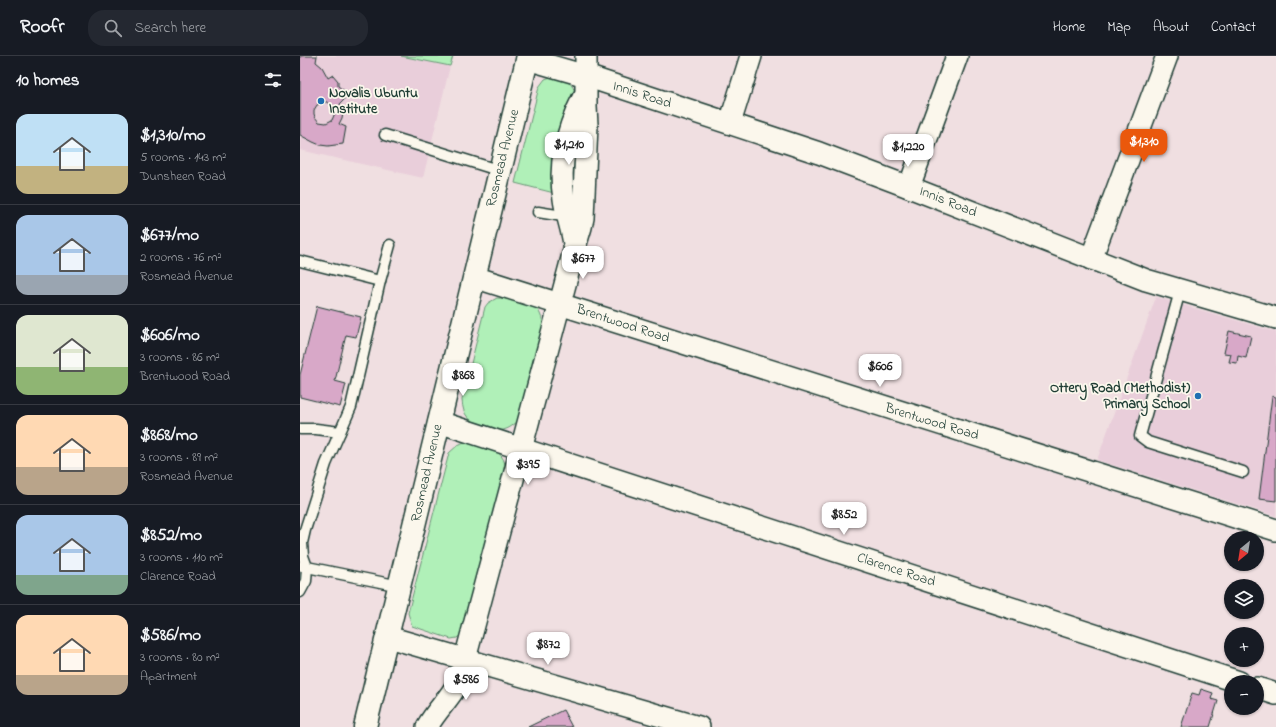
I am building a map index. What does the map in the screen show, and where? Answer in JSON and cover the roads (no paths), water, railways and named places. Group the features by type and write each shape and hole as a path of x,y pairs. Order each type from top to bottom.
{"main road":[{"name":"Rosmead Avenue","path":"366,727 528,58"}],"street":[{"path":"730,123 751,56"},
{"path":"909,187 957,56"},
{"path":"1091,259 1167,56"},
{"name":"Innis Road","path":"528,58 586,74 819,153 1146,280 1276,318"},
{"path":"427,727 430,720 448,699 460,681 464,669 465,660 575,247 576,218 563,192 563,158 566,140 586,74"},
{"name":"Brentwood Road","path":"474,277 1276,530"},
{"name":"Clarence Road","path":"439,422 1224,677"},
{"path":"388,637 693,726"},
{"path":"1264,690 1276,694"}],"lane":[{"path":"385,135 501,171"},
{"path":"538,212 576,218"},
{"path":"300,592 306,581 303,566 302,543 305,530 326,464 351,407 380,281 390,245"},
{"path":"300,261 380,281"},
{"path":"1180,290 1140,436 1148,442 1243,472"},
{"path":"300,429 340,432"},
{"path":"303,566 400,586"}],"place":[{"name":"Novalis Ubuntu Institute","path":"321,101"},
{"name":"Ottery Road (Methodist) Primary School","path":"1198,396"}]}
